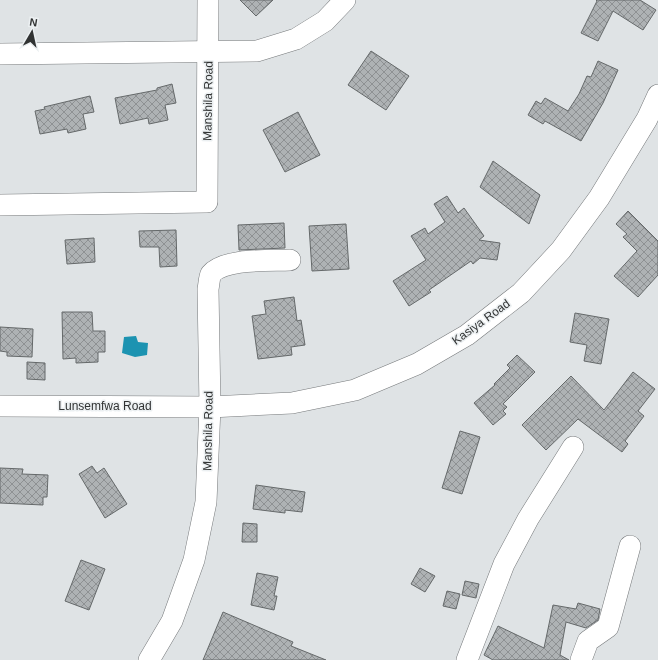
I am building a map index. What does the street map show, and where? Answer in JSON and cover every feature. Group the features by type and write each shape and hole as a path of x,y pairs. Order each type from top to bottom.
{"street":[{"name":"Manshila Road","path":"0,205 207,202 209,52 208,0"},
{"path":"0,54 209,52 257,50 296,39 325,21 345,0"},
{"name":"Kasiya Road","path":"210,406 292,403 355,390 417,364 468,335 521,292 561,250 599,198 646,120 658,95"},
{"name":"Manshila Road","path":"149,660 172,621 194,560 206,502 210,406 208,289 210,275 220,266 236,263 290,260"},
{"name":"Lunsemfwa Road","path":"0,406 210,406"},
{"path":"466,660 504,564 528,519 573,447"},
{"path":"581,660 588,641 608,626 630,546"}],"water":[{"path":"136,336 138,342 148,343 147,355 135,357 122,353 124,337"}],"building":[{"path":"240,0 273,0 256,16"},
{"path":"596,0 640,0 656,10 643,30 613,11 598,41 581,33 597,1"},
{"path":"371,51 409,76 386,110 348,85"},
{"path":"598,61 618,70 603,103 581,141 545,121 543,124 528,115 536,101 541,104 545,98 568,111 579,94 587,76 591,77"},
{"path":"172,84 176,103 165,105 168,120 149,124 148,118 120,124 115,98 157,90 157,88"},
{"path":"90,96 94,112 83,114 86,129 68,133 67,129 40,134 35,111 45,109 44,107"},
{"path":"298,112 320,155 285,172 263,130"},
{"path":"493,161 540,195 529,224 480,187"},
{"path":"447,196 458,213 464,208 484,236 479,240 500,243 497,260 480,258 473,264 471,261 429,290 431,292 409,306 393,281 426,260 411,236 425,228 428,234 445,222 434,204"},
{"path":"628,211 658,241 658,275 638,297 614,276 637,251 623,237 627,234 616,224"},
{"path":"284,223 285,248 239,250 238,225"},
{"path":"346,224 349,269 312,271 309,226"},
{"path":"176,230 177,266 160,267 159,247 140,247 139,231"},
{"path":"94,238 95,262 67,264 65,240"},
{"path":"294,297 297,321 301,320 305,345 291,347 292,355 258,359 252,316 266,314 264,301"},
{"path":"62,312 92,312 93,331 105,331 105,352 98,352 98,362 76,363 76,358 63,359"},
{"path":"575,313 609,319 601,364 584,361 587,345 570,342"},
{"path":"0,327 33,329 32,357 7,356 7,352 0,351"},
{"path":"517,355 535,372 503,404 507,407 503,411 506,414 493,425 474,403 495,385 494,384 510,368 507,365"},
{"path":"27,362 45,363 45,380 27,379"},
{"path":"633,372 655,389 638,411 644,416 625,441 628,444 622,452 578,419 546,450 522,425 571,376 604,410"},
{"path":"460,431 480,437 462,494 442,488"},
{"path":"92,466 97,473 104,468 127,504 105,518 79,474"},
{"path":"0,468 23,469 22,474 48,475 47,497 43,497 43,505 0,503"},
{"path":"256,485 305,492 302,512 285,510 285,513 253,509"},
{"path":"243,523 257,524 257,542 242,542"},
{"path":"81,560 105,569 89,610 65,601"},
{"path":"420,568 435,576 425,592 411,584"},
{"path":"257,573 278,577 274,596 277,596 274,610 251,605"},
{"path":"465,581 479,584 476,598 462,595"},
{"path":"447,591 460,594 456,609 443,606"},
{"path":"578,603 600,609 598,620 586,628 566,622 560,655 569,660 493,660 484,655 498,626 544,648 553,605 576,609"},
{"path":"223,612 293,642 291,646 326,660 203,660"}]}
